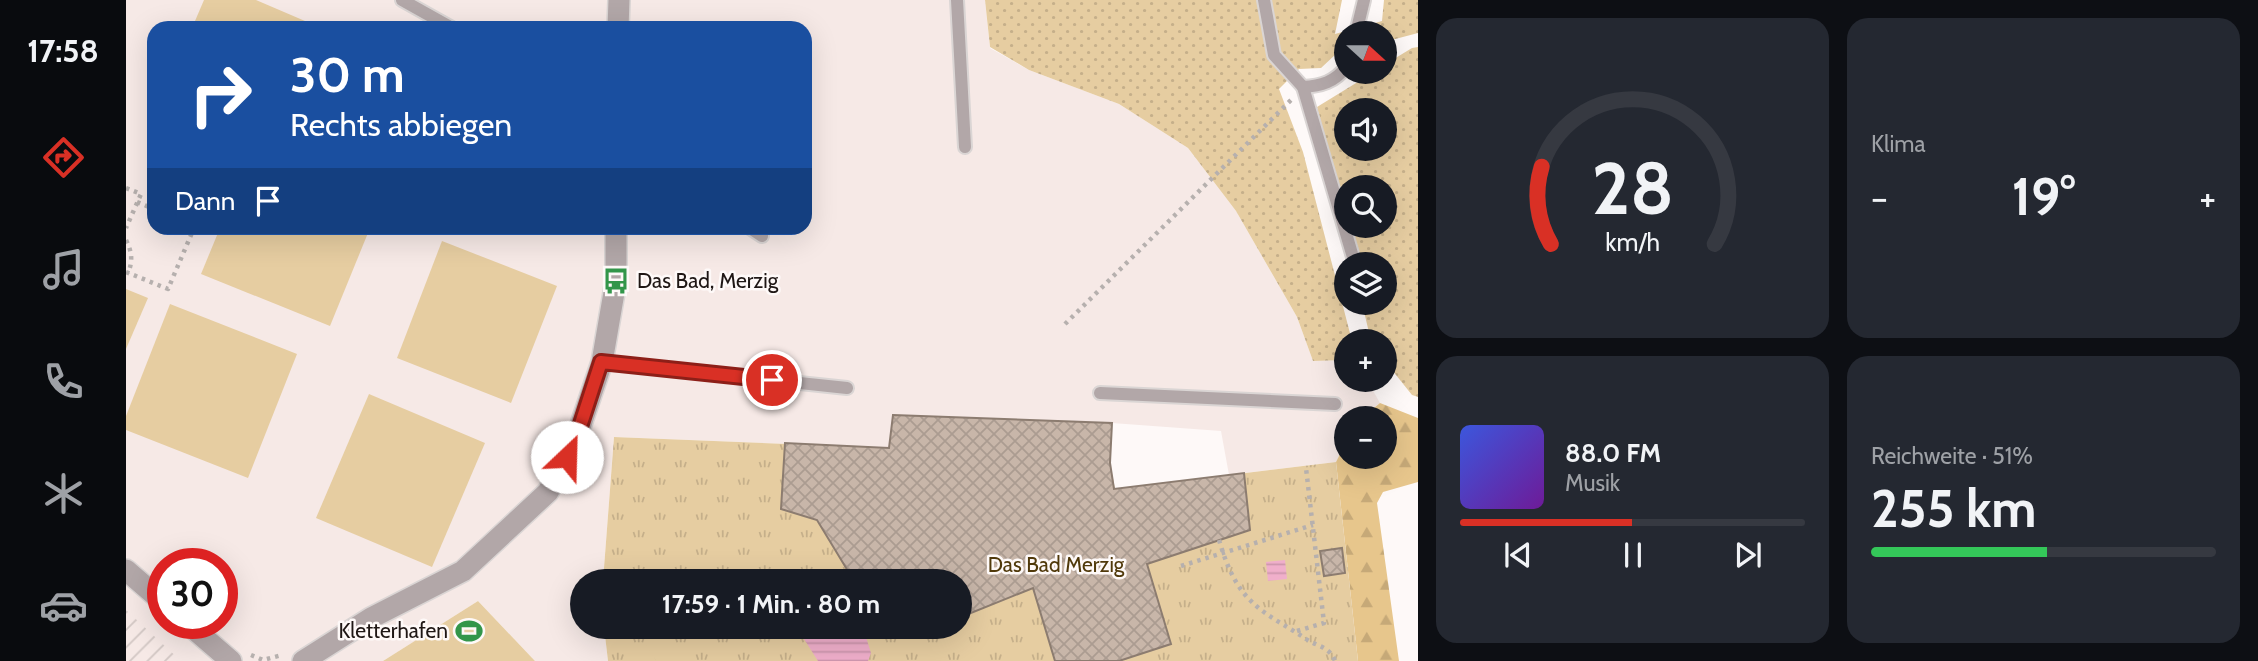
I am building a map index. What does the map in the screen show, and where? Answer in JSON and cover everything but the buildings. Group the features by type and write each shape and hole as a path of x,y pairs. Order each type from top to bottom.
{"street":[{"path":"618,21 619,0"},
{"path":"295,657 463,572 548,492 576,439 601,362 616,281 616,235"},
{"path":"126,570 147,588"},
{"path":"212,639 238,656"}],"lane":[{"path":"402,0 440,21"},
{"path":"957,0 965,147"},
{"path":"1264,0 1274,55 1303,87 1351,252"},
{"path":"1359,21 1364,0"},
{"path":"1303,87 1318,86 1334,78"},
{"path":"601,362 847,388"},
{"path":"1100,393 1335,404"}],"path":[{"path":"1065,324 1303,87"},
{"path":"126,188 141,194 126,228"},
{"path":"137,202 147,206"},
{"path":"126,240 131,250 132,264 127,273 168,289 191,235"},
{"path":"1297,631 1324,623 1306,468"},
{"path":"1181,566 1312,525"},
{"path":"1219,540 1238,586 1252,603 1306,639 1326,648 1335,661"},
{"path":"238,656 263,660 295,657"}],"shaded area":[{"path":"126,0 985,0 990,48 1029,70 1119,104 1188,148 1236,211 1297,317 1313,361 1334,360 1334,392 1374,392 1380,403 1376,406 1334,406 1334,462 1229,475 1221,431 1112,423 893,415 889,448 614,437 604,569 570,569 570,639 605,639 608,661 535,661 478,601 383,661 126,661"},
{"path":"1285,560 1287,579 1268,581 1266,562"},
{"path":"126,610 147,629 147,639 157,639 181,661 126,661"},
{"path":"804,639 867,639 871,653 868,661 818,661"}],"green space":[{"path":"204,0 256,0 305,21 195,21"},
{"path":"985,0 1342,0 1338,21 1334,21 1334,56 1321,68 1299,69 1279,89 1303,152 1334,272 1334,315 1345,315 1349,329 1334,329 1334,360 1313,361 1297,317 1236,211 1188,148 1119,104 1029,70 990,47"},
{"path":"1384,0 1418,0 1418,33 1397,39 1397,21 1382,21"},
{"path":"1418,47 1418,397 1412,395 1397,376 1397,329 1368,329 1365,315 1397,315 1397,252 1350,252 1347,238 1397,238 1397,175 1334,175 1334,181 1317,107 1354,84 1397,84 1397,57"},
{"path":"217,235 367,235 330,326 201,274"},
{"path":"442,241 557,286 511,403 397,358"},
{"path":"126,289 148,298 126,349"},
{"path":"170,304 297,354 248,478 126,430 126,416"},
{"path":"369,394 485,443 432,567 316,518"},
{"path":"1397,410 1418,418 1418,482 1383,492 1377,503 1399,661 1358,661 1337,469 1397,469"},
{"name":"Das Bad Merzig","path":"893,415 1112,423 1110,463 1115,489 1334,462 1358,661 608,661 605,639 972,639 972,569 604,569 614,437 889,448"},
{"name":"Kletterhafen","path":"478,601 535,661 383,661"},
{"path":"674,639 688,661 656,661 644,641"}],"place":[{"name":"Das Bad, Merzig","path":"616,281"},
{"name":"Kletterhafen","path":"469,631"}],"route":[{"path":"567,457 576,439 601,362 772,380"}]}
